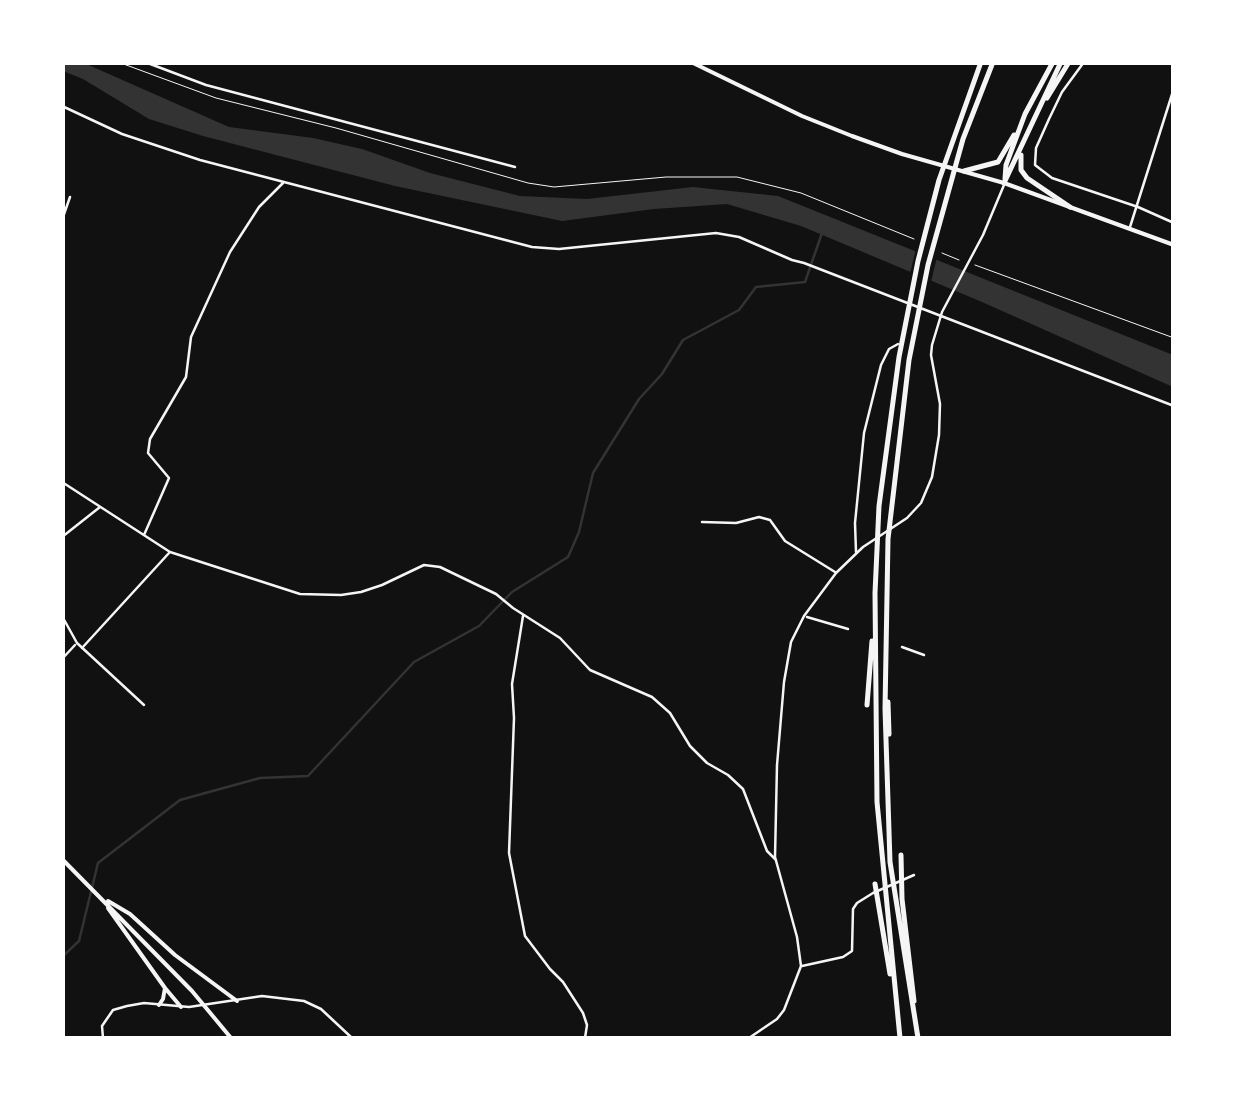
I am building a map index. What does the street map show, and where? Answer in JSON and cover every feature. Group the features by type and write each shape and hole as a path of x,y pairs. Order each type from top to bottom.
{"highway":[{"path":"867,705 880,506 899,357 926,232 953,135 980,62"},
{"path":"898,1028 886,908 884,709 888,540 909,360 928,265 963,139 993,62"},
{"path":"964,171 998,162 1055,62"},
{"path":"1037,113 1055,62"},
{"path":"1004,184 1037,113 1070,62"},
{"path":"1004,184 1006,164 1026,114"},
{"path":"1027,133 1021,170 1070,206"},
{"path":"875,593 877,802 918,1038"},
{"path":"885,638 889,734"},
{"path":"900,855 918,1038"},
{"path":"874,884 900,1038"}],"main road":[{"path":"691,62 835,129 1070,206 1174,245"},
{"path":"62,858 192,991 231,1038"},
{"path":"98,894 181,1006"},
{"path":"98,894 130,914 175,955 237,1001"},
{"path":"159,1005 164,988"}],"street":[{"path":"144,62 206,85 515,166"},
{"path":"1084,62 1062,92 1036,148 1035,165 1052,178 1174,223"},
{"path":"1130,227 1174,88"},
{"path":"62,106 122,134 200,160 532,248 560,249 716,232 739,237 1174,406"},
{"path":"144,535 169,478 148,452 150,439 186,377 191,336 230,252 259,208 284,182"},
{"path":"749,1038 784,1010 801,966 776,860 776,784 791,642 804,616 836,573 920,504 932,477 940,419 931,355 941,314 977,247 1004,184"},
{"path":"62,220 70,197"},
{"path":"856,554 854,523 864,433 881,365 889,348 898,344"},
{"path":"62,482 170,552 300,594 361,592 424,565 440,566 496,594 560,638 590,670 652,697 670,713 690,746 743,789 767,850 776,860"},
{"path":"62,537 101,506"},
{"path":"702,522 736,523 760,517 770,520 785,541 836,573"},
{"path":"82,648 170,552"},
{"path":"524,614 512,684 508,853 525,936 583,1013 587,1025 585,1038"},
{"path":"62,616 77,643 144,705"},
{"path":"804,616 848,629"},
{"path":"62,658 77,643"},
{"path":"902,647 924,655"},
{"path":"801,966 843,957 852,951 856,903 914,875"},
{"path":"103,1038 102,1026 113,1010 144,1003 181,1006 262,996 304,1002 321,1009 352,1038"}],"path":[{"path":"118,62 216,98 528,183 554,187 666,177 737,177 801,193 922,242"},
{"path":"942,252 1174,338"}],"shaded area":[{"path":"62,63 84,63 229,127 362,149 430,173 520,196 587,199 693,187 778,196 1173,355 1173,387 801,226 727,204 562,221 395,186 149,119 63,71"}],"pier":[{"path":"917,245 938,253 930,286 909,277"}],"waterway":[{"path":"62,957 79,941 98,863 180,800 260,778 308,776 414,662 479,626 512,592 568,557 579,532 593,473 639,399 662,374 683,340 739,310 756,287 805,282 822,233"}]}
